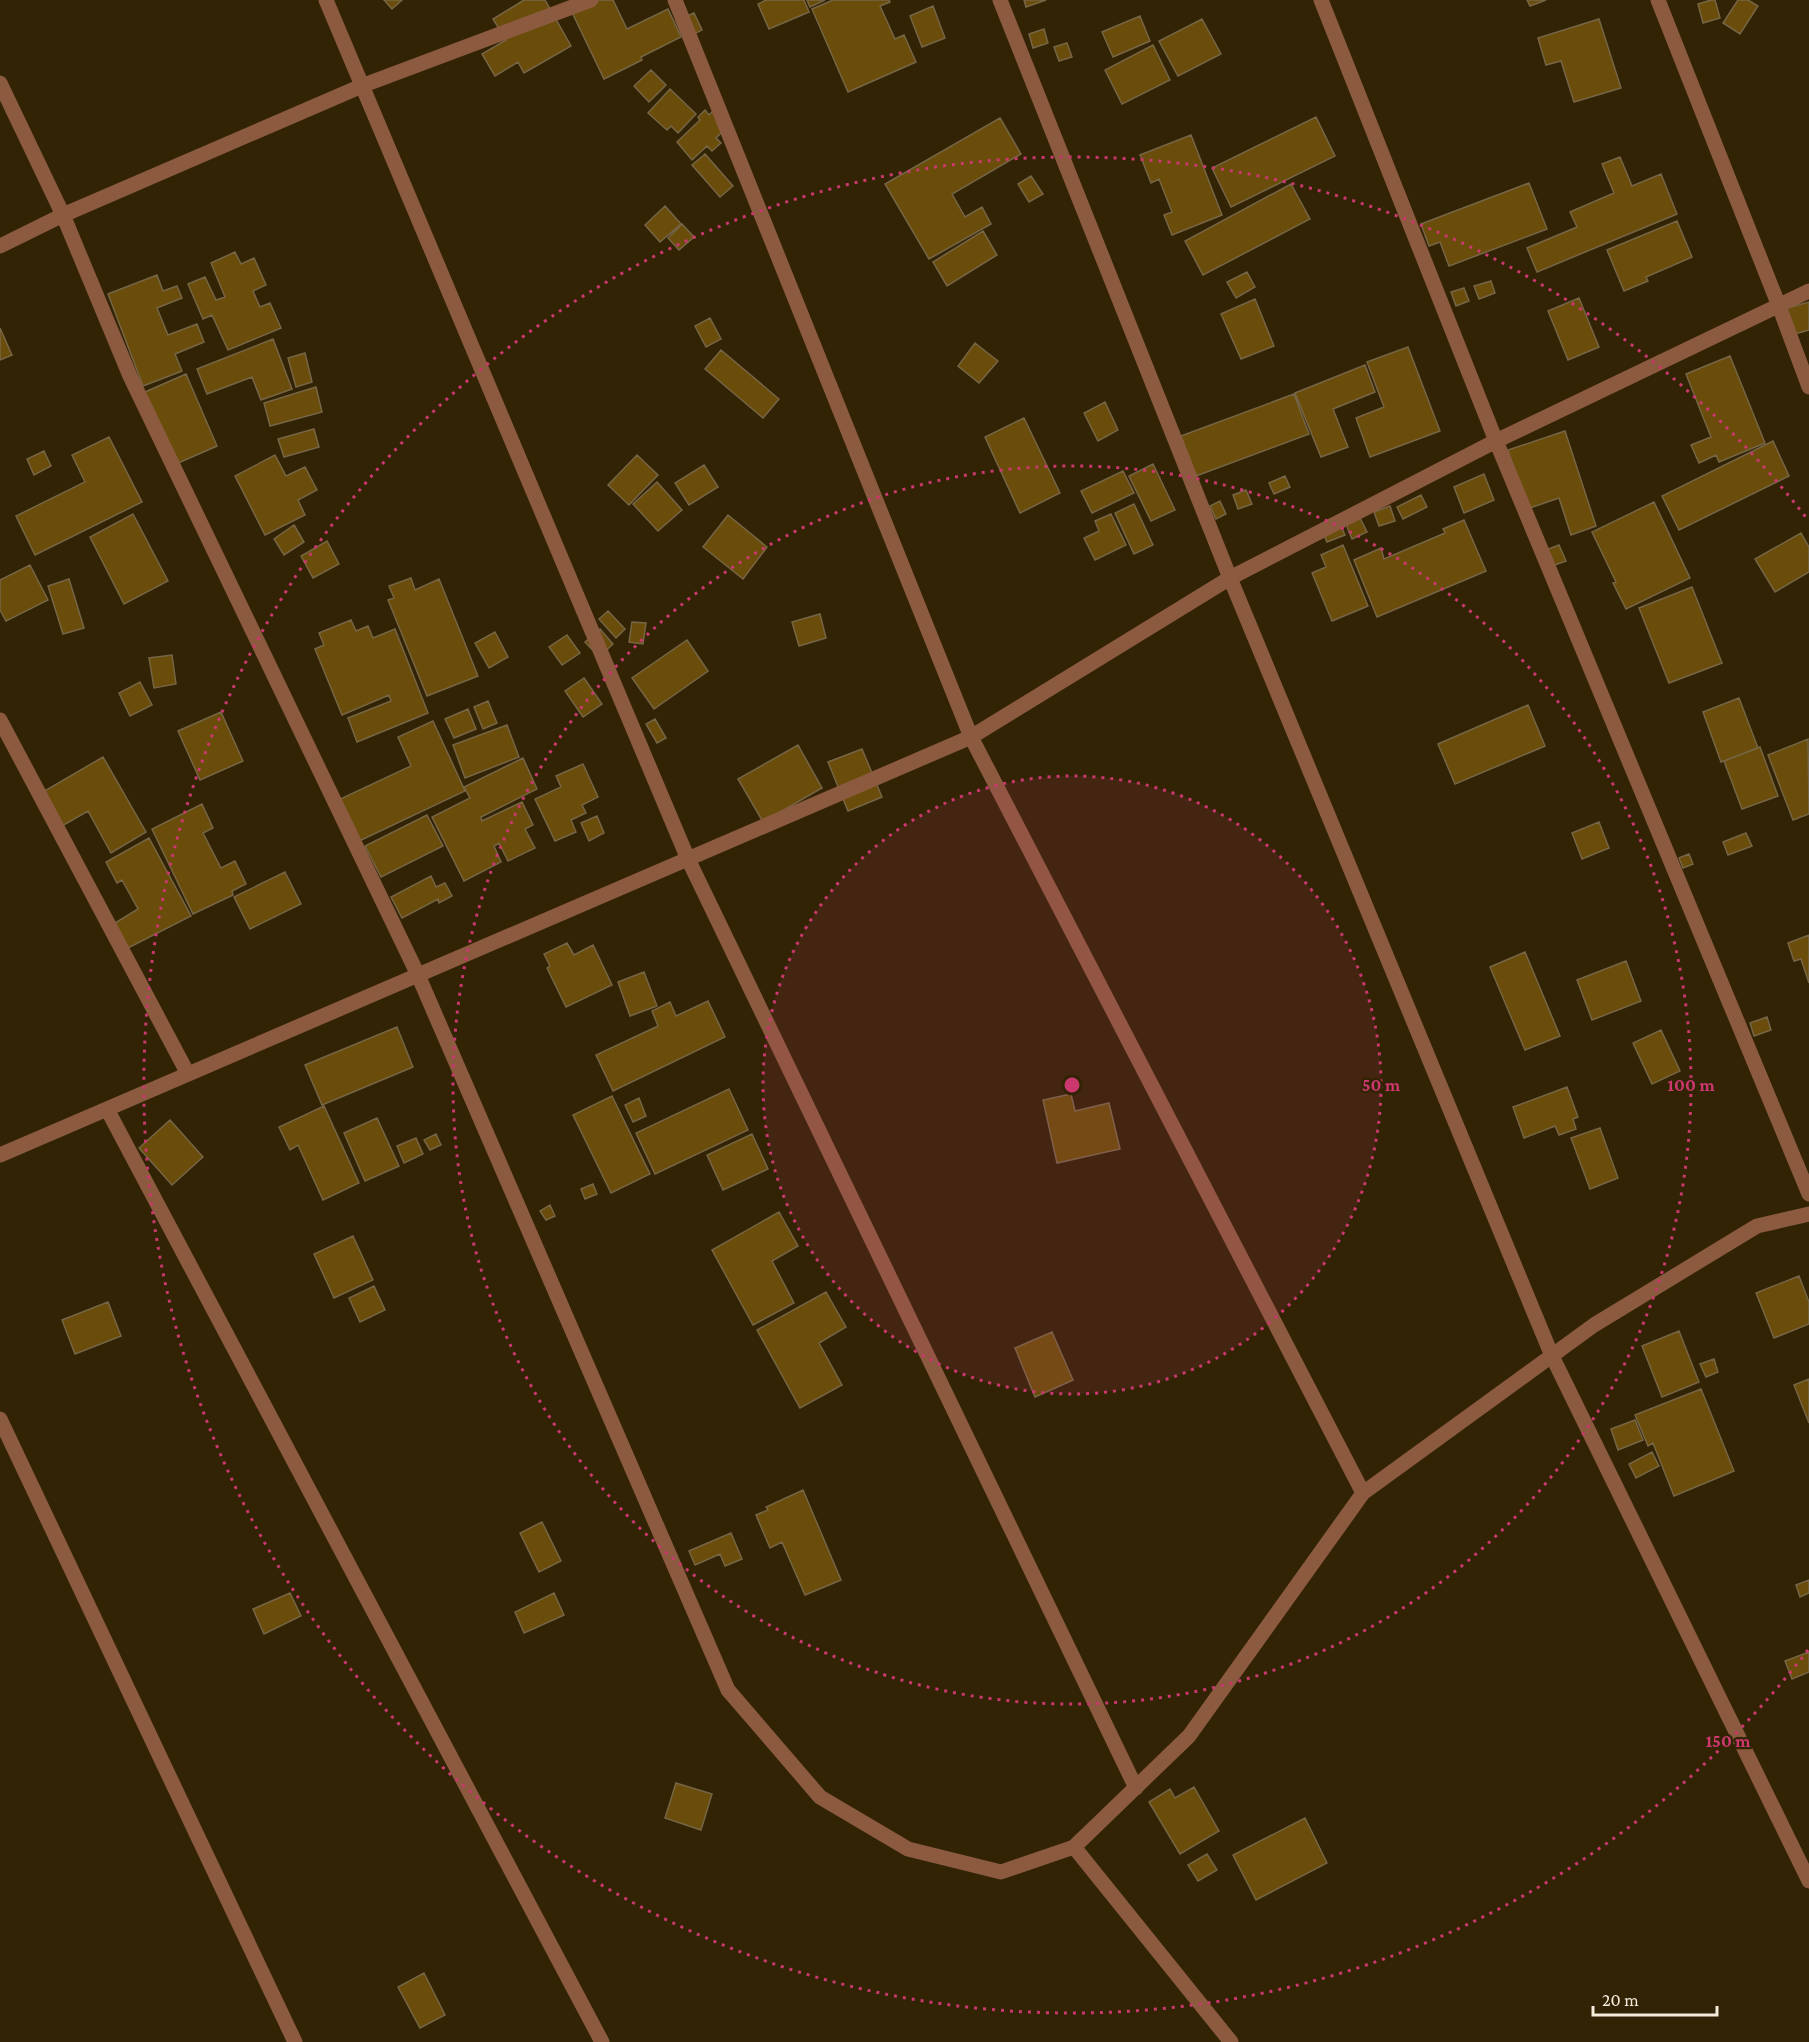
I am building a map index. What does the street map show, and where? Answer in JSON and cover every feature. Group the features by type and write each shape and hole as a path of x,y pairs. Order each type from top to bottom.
{"street":[{"path":"326,0 364,85 688,859 1136,1788"},
{"path":"0,246 63,215 364,85 591,0"},
{"path":"675,0 971,737 1363,1493"},
{"path":"1000,0 1230,578 1552,1356 1809,1881"},
{"path":"1321,0 1496,441 1809,1194"},
{"path":"1658,0 1809,387"},
{"path":"0,83 63,215 130,376 418,975 728,1690 820,1797 908,1849 1001,1872 1074,1848 1189,1736 1363,1493 1594,1325 1757,1226 1809,1214"},
{"path":"0,1155 971,737 1230,578 1496,441 1809,291"},
{"path":"0,720 188,1074"},
{"path":"106,1109 602,2042"},
{"path":"0,1419 295,2042"},
{"path":"1074,1848 1231,2042"}],"building":[{"path":"384,0 402,0 392,9"},
{"path":"524,0 545,0 571,46 524,73 518,62 495,76 482,54 506,40 493,19"},
{"path":"575,0 613,0 627,29 668,9 681,37 604,79 568,4"},
{"path":"766,0 804,0 809,12 769,29 758,4"},
{"path":"807,0 825,0 810,7"},
{"path":"833,0 889,0 890,2 880,6 895,39 904,35 916,62 848,92 812,9"},
{"path":"1024,0 1046,0 1026,7"},
{"path":"1527,0 1546,0 1530,6"},
{"path":"1715,0 1720,18 1703,23 1698,4"},
{"path":"1738,0 1748,0 1758,6 1740,34 1723,23"},
{"path":"933,6 945,38 922,47 910,16"},
{"path":"694,13 702,30 684,39 676,21"},
{"path":"1140,16 1150,41 1113,57 1102,32"},
{"path":"1202,19 1221,54 1178,76 1159,41"},
{"path":"1599,19 1621,88 1574,102 1561,61 1546,65 1538,38"},
{"path":"1044,29 1048,43 1033,48 1029,34"},
{"path":"1067,43 1072,57 1059,61 1054,47"},
{"path":"1153,45 1170,80 1122,104 1105,70"},
{"path":"651,70 666,85 649,102 634,86"},
{"path":"670,89 696,114 678,133 671,126 667,130 648,113"},
{"path":"705,110 709,115 713,111 727,127 716,138 721,143 712,151 707,146 692,160 677,142 700,120 698,117"},
{"path":"1316,117 1335,156 1231,207 1212,168"},
{"path":"1000,118 1021,154 952,194 965,217 982,207 991,224 929,259 885,184"},
{"path":"1191,135 1222,215 1172,235 1164,215 1172,212 1159,179 1151,183 1140,155"},
{"path":"705,154 733,186 720,197 692,165"},
{"path":"1620,157 1632,186 1661,174 1677,214 1537,272 1527,248 1577,227 1570,212 1614,193 1602,164"},
{"path":"1031,176 1043,194 1029,202 1018,184"},
{"path":"1529,183 1547,229 1449,266 1440,242 1429,246 1421,224"},
{"path":"1291,184 1310,219 1203,275 1185,241"},
{"path":"665,206 681,224 660,242 645,225"},
{"path":"1677,221 1692,257 1646,277 1648,281 1624,291 1607,250"},
{"path":"682,224 694,237 679,250 668,238"},
{"path":"983,231 997,255 947,286 933,262"},
{"path":"235,252 241,264 254,258 266,285 253,291 260,307 270,303 281,328 228,350 212,315 203,319 188,284 205,277 216,300 225,297 211,263"},
{"path":"1247,272 1255,287 1236,298 1227,282"},
{"path":"157,275 163,291 177,286 182,298 157,308 168,335 197,324 204,342 175,354 182,371 143,386 108,294"},
{"path":"1491,281 1495,293 1479,299 1474,286"},
{"path":"1464,288 1469,301 1456,306 1451,292"},
{"path":"1579,298 1599,347 1568,360 1548,311"},
{"path":"1255,299 1274,346 1241,359 1221,314"},
{"path":"1809,302 1809,330 1791,335 1784,309"},
{"path":"710,318 721,339 706,347 695,326"},
{"path":"0,328 12,355 0,360"},
{"path":"273,339 292,389 261,400 252,377 207,394 197,369"},
{"path":"975,343 998,361 979,383 958,366"},
{"path":"1408,347 1440,431 1370,457 1356,418 1384,407 1367,362"},
{"path":"721,350 779,399 763,418 705,369"},
{"path":"305,353 312,382 296,387 288,358"},
{"path":"1730,356 1765,443 1719,462 1716,455 1699,463 1691,445 1711,437 1686,374"},
{"path":"1365,365 1375,392 1333,409 1348,447 1321,457 1295,393"},
{"path":"186,374 217,446 176,464 145,392"},
{"path":"316,387 322,412 270,426 264,403"},
{"path":"1294,394 1309,434 1196,476 1181,436"},
{"path":"1105,402 1118,430 1098,441 1084,413"},
{"path":"1024,418 1060,493 1020,513 985,437"},
{"path":"314,429 319,447 284,457 278,439"},
{"path":"1565,431 1596,526 1571,535 1559,498 1527,509 1508,450"},
{"path":"109,437 142,502 35,555 16,516 85,482 72,455"},
{"path":"1773,441 1789,476 1679,530 1662,496"},
{"path":"44,451 51,466 34,475 27,459"},
{"path":"275,455 286,476 305,467 317,490 298,500 305,515 265,535 235,476"},
{"path":"637,455 658,475 629,505 608,485"},
{"path":"1153,464 1175,510 1151,521 1129,476"},
{"path":"704,465 718,487 689,505 675,483"},
{"path":"1123,471 1134,493 1092,513 1081,491"},
{"path":"1484,474 1494,500 1464,513 1454,487"},
{"path":"1285,476 1290,487 1274,494 1269,483"},
{"path":"657,482 682,510 658,531 633,504"},
{"path":"1246,490 1252,504 1238,509 1233,495"},
{"path":"1421,495 1427,507 1403,519 1397,507"},
{"path":"1220,501 1226,514 1216,519 1210,506"},
{"path":"1654,502 1690,578 1626,609 1592,532"},
{"path":"1134,504 1153,545 1134,554 1115,513"},
{"path":"1390,506 1395,521 1379,526 1374,512"},
{"path":"133,514 168,581 124,604 90,537"},
{"path":"1111,514 1126,545 1095,560 1084,538 1099,531 1095,521"},
{"path":"728,515 767,547 743,579 703,547"},
{"path":"1359,516 1367,532 1352,539 1345,522"},
{"path":"1464,520 1486,571 1377,617 1354,560 1381,548 1384,559 1445,533 1443,529"},
{"path":"1339,522 1345,535 1327,542 1321,529"},
{"path":"294,525 304,542 284,555 274,539"},
{"path":"1801,533 1809,547 1809,572 1775,592 1755,559"},
{"path":"327,541 339,564 313,578 301,556"},
{"path":"1343,545 1368,606 1332,621 1312,573 1326,567 1321,555"},
{"path":"1559,545 1566,561 1546,568 1541,552"},
{"path":"30,565 48,600 6,621 0,610 0,580"},
{"path":"411,578 415,590 439,579 478,676 427,696 388,600 394,598 389,586"},
{"path":"69,579 84,628 63,634 48,586"},
{"path":"1692,587 1722,663 1669,683 1639,608"},
{"path":"608,611 625,629 616,638 599,619"},
{"path":"820,614 826,638 799,646 792,622"},
{"path":"351,620 356,631 368,626 373,638 395,629 428,713 357,742 348,718 391,701 389,695 342,715 315,649 324,645 319,633"},
{"path":"632,622 646,623 643,644 629,642"},
{"path":"600,629 613,644 599,657 585,642"},
{"path":"495,632 508,657 489,668 475,643"},
{"path":"567,635 580,653 562,665 549,647"},
{"path":"687,640 708,671 654,709 632,678"},
{"path":"172,655 176,684 154,688 149,658"},
{"path":"584,678 602,704 583,717 565,691"},
{"path":"140,682 152,705 130,716 119,693"},
{"path":"1739,698 1758,748 1721,762 1703,712"},
{"path":"488,701 497,723 483,729 474,707"},
{"path":"1528,705 1545,746 1455,784 1438,744"},
{"path":"468,709 476,729 454,738 445,719"},
{"path":"221,712 243,761 200,780 178,731"},
{"path":"655,719 666,738 657,743 646,724"},
{"path":"433,721 465,791 355,843 336,801 411,766 398,737"},
{"path":"507,725 519,757 465,778 453,745"},
{"path":"1808,739 1809,814 1793,820 1768,755"},
{"path":"798,745 822,788 763,822 738,779"},
{"path":"1760,747 1778,796 1742,809 1724,761"},
{"path":"862,749 882,797 848,811 828,762"},
{"path":"103,757 146,832 111,853 88,811 55,830 36,796"},
{"path":"523,758 537,789 481,817 482,821 522,802 533,825 525,829 535,848 508,861 499,843 494,846 501,862 464,881 432,817 470,798 464,787"},
{"path":"583,764 598,797 582,805 586,813 571,820 576,832 555,841 535,799 561,787 556,776"},
{"path":"202,804 213,828 203,833 221,868 235,861 246,884 232,891 233,895 193,914 152,829"},
{"path":"427,815 443,846 381,877 365,846"},
{"path":"597,816 604,833 589,841 581,823"},
{"path":"1599,822 1609,848 1582,859 1572,833"},
{"path":"1746,833 1752,846 1728,855 1723,842"},
{"path":"149,838 191,916 128,948 115,923 138,909 122,880 117,883 106,862"},
{"path":"1689,854 1693,864 1683,868 1679,858"},
{"path":"285,872 301,904 250,929 234,897"},
{"path":"431,876 436,887 445,883 452,896 439,903 438,899 402,918 391,897"},
{"path":"1809,935 1809,983 1801,959 1794,961 1788,943"},
{"path":"567,943 574,955 593,945 612,985 566,1007 547,968 550,966 544,954"},
{"path":"1525,952 1560,1036 1525,1050 1490,967"},
{"path":"1626,961 1641,1001 1592,1020 1577,980"},
{"path":"644,972 657,1006 630,1016 618,982"},
{"path":"708,1001 725,1037 613,1091 596,1055 658,1026 652,1011 670,1002 676,1016"},
{"path":"1767,1017 1771,1030 1754,1036 1750,1023"},
{"path":"397,1027 413,1067 322,1105 305,1065"},
{"path":"1661,1030 1680,1071 1652,1084 1633,1043"},
{"path":"1567,1087 1578,1117 1573,1119 1576,1129 1559,1135 1555,1126 1524,1138 1513,1107"},
{"path":"729,1089 748,1130 655,1174 636,1133"},
{"path":"1071,1094 1075,1111 1109,1103 1120,1149 1057,1163 1043,1100"},
{"path":"612,1096 650,1174 611,1193 573,1115"},
{"path":"639,1098 646,1116 633,1122 625,1105"},
{"path":"324,1106 359,1183 323,1200 298,1145 290,1150 279,1127"},
{"path":"377,1118 399,1166 365,1181 344,1133"},
{"path":"170,1120 203,1157 172,1185 139,1148"},
{"path":"1600,1128 1618,1178 1590,1189 1571,1138"},
{"path":"436,1134 441,1145 430,1150 424,1140"},
{"path":"752,1134 768,1169 723,1190 707,1155"},
{"path":"416,1138 423,1154 404,1163 397,1146"},
{"path":"593,1184 597,1194 585,1199 581,1189"},
{"path":"550,1205 555,1216 546,1220 540,1211"},
{"path":"779,1212 798,1246 772,1261 794,1303 753,1325 712,1250"},
{"path":"353,1236 373,1280 334,1298 314,1254"},
{"path":"1799,1276 1809,1302 1809,1324 1774,1338 1756,1293"},
{"path":"374,1286 385,1310 360,1322 349,1298"},
{"path":"826,1292 846,1327 819,1343 842,1385 800,1408 757,1330"},
{"path":"108,1302 121,1336 75,1354 62,1320"},
{"path":"1679,1331 1699,1382 1662,1397 1642,1346"},
{"path":"1052,1332 1073,1380 1035,1397 1015,1348"},
{"path":"1714,1359 1718,1372 1706,1377 1700,1364"},
{"path":"1809,1379 1809,1423 1794,1385"},
{"path":"1701,1389 1734,1471 1674,1496 1653,1443 1648,1446 1635,1415"},
{"path":"1635,1420 1643,1440 1618,1450 1611,1429"},
{"path":"1652,1452 1659,1466 1636,1478 1629,1464"},
{"path":"803,1490 841,1580 805,1595 782,1542 770,1548 756,1515 768,1510 766,1507"},
{"path":"542,1522 561,1561 539,1572 520,1533"},
{"path":"731,1533 742,1559 725,1566 720,1554 695,1565 689,1551"},
{"path":"1809,1580 1809,1593 1800,1597 1796,1585"},
{"path":"290,1593 301,1616 264,1634 253,1609"},
{"path":"554,1593 564,1615 524,1633 515,1612"},
{"path":"1809,1652 1809,1672 1792,1679 1785,1661"},
{"path":"676,1783 712,1794 701,1830 665,1818"},
{"path":"1194,1787 1219,1831 1180,1854 1149,1802 1170,1789 1175,1798"},
{"path":"1305,1818 1327,1863 1256,1900 1233,1855"},
{"path":"1207,1854 1217,1870 1198,1881 1188,1865"},
{"path":"424,1973 445,2015 420,2028 398,1987"}]}
